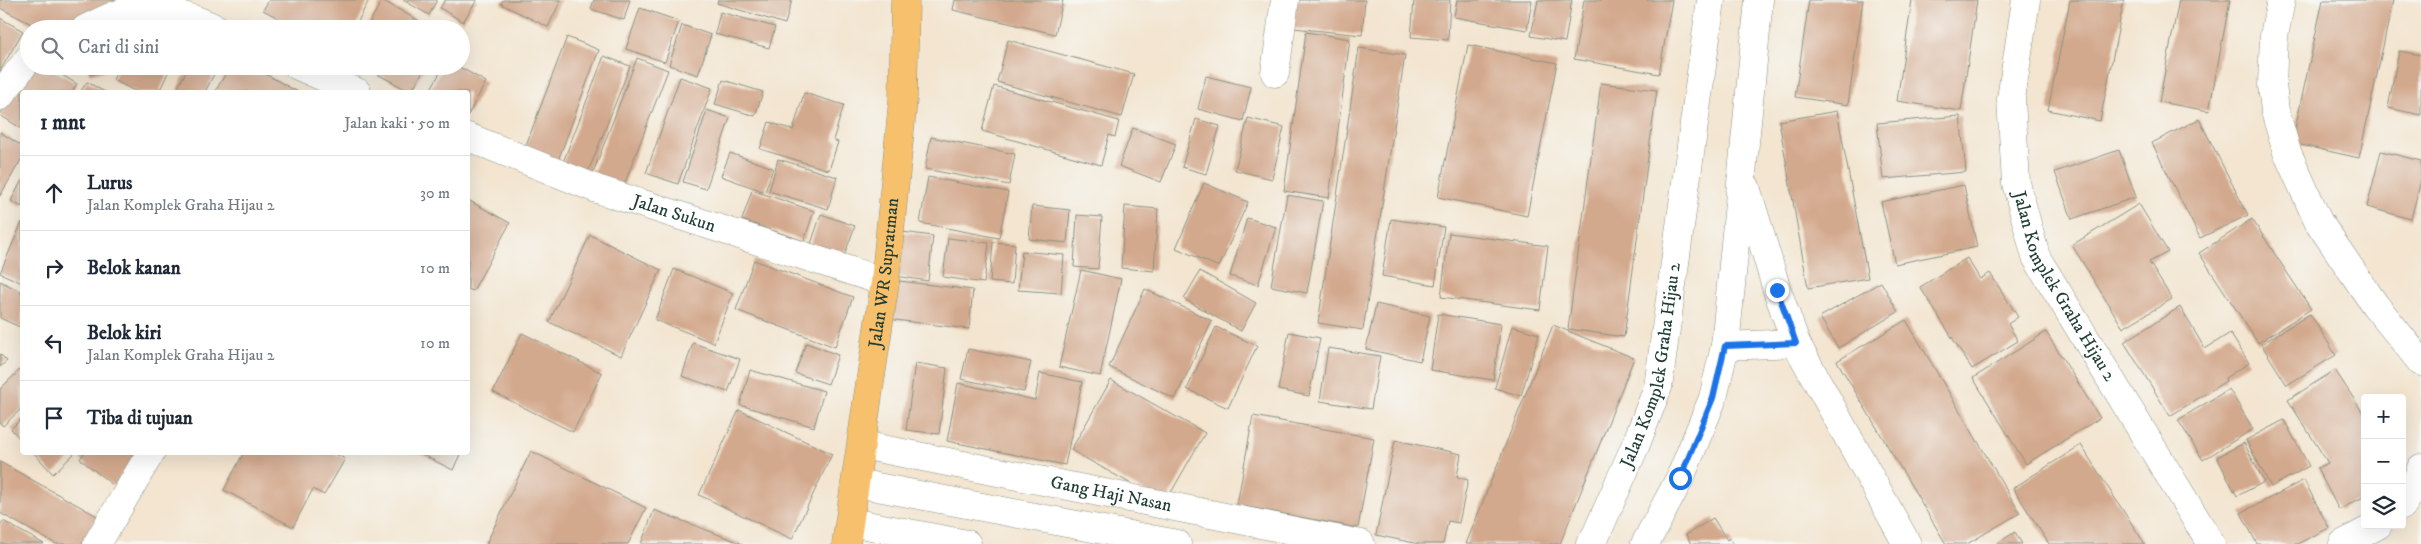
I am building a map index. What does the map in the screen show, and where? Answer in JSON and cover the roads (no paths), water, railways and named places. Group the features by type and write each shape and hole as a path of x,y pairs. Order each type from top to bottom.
{"main road":[{"name":"Jalan WR Supratman","path":"848,533 885,282 904,100 905,0"}],"street":[{"path":"1275,73 1285,0"},
{"name":"Jalan Komplek Graha Hijau 2","path":"1590,544 1596,535 1636,444 1658,387 1711,0"},
{"path":"1645,544 1680,478 1709,407 1725,346 1759,0"},
{"name":"Jalan Komplek Graha Hijau 2","path":"2026,0 2011,99 2016,183 2036,258 2211,544"},
{"path":"2281,0 2274,36 2272,85 2274,111 2287,152 2318,221 2375,305 2421,362"},
{"path":"106,20 128,11 169,6 197,20"},
{"path":"0,96 20,70"},
{"path":"315,75 344,90"},
{"name":"Jalan Sukun","path":"470,138 597,189 885,282"},
{"path":"1743,174 1777,290 1796,343 1907,544"},
{"path":"1725,346 1796,343"},
{"name":"Gang Haji Nasan","path":"862,445 1361,544"},
{"path":"97,544 149,455"},
{"path":"2406,500 2414,488 2421,468"},
{"path":"856,483 1178,544"},
{"path":"2343,544 2371,529"},
{"path":"848,533 967,544"}]}
